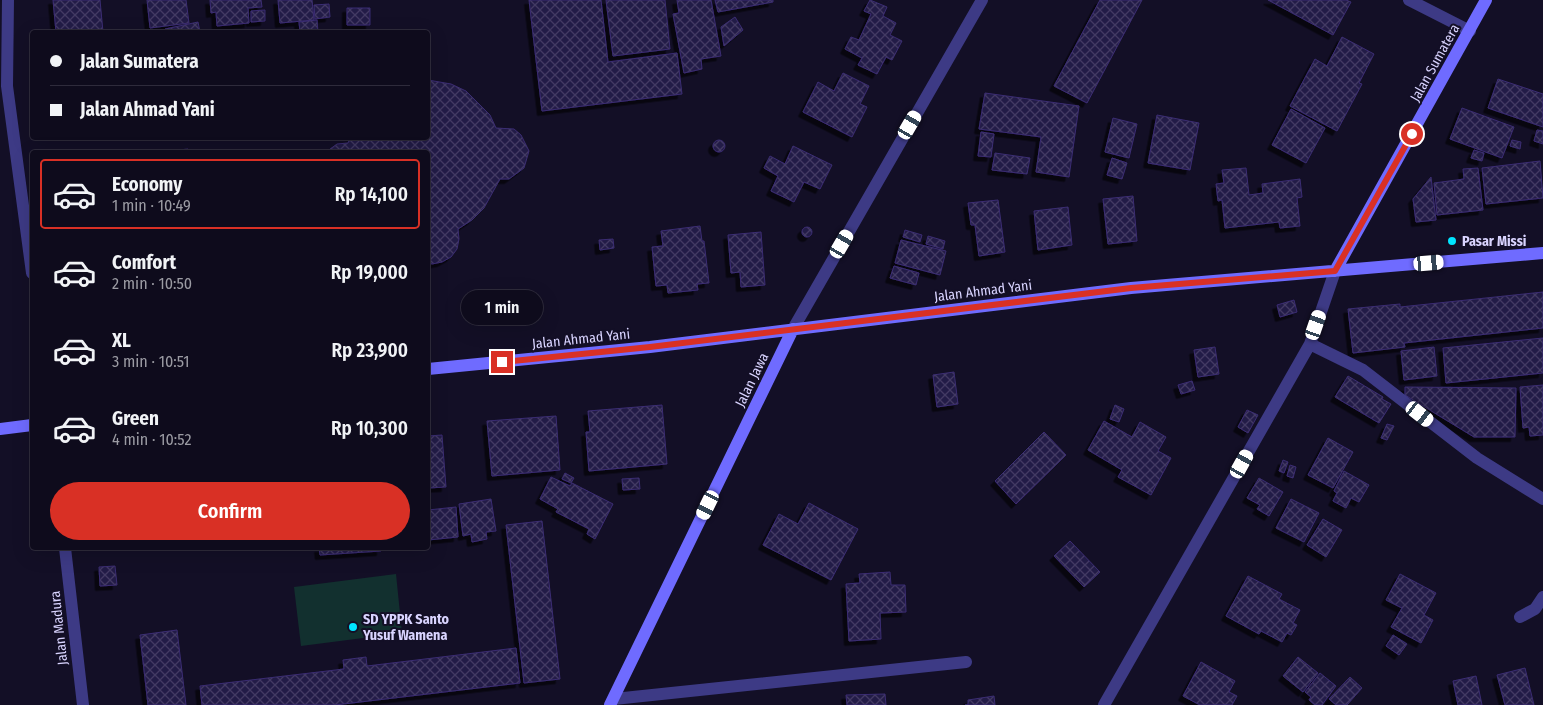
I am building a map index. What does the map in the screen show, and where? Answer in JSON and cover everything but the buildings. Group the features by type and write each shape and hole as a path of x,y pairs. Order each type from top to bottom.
{"main road":[{"name":"Jalan Sumatera","path":"1335,271 1486,0"},
{"name":"Jalan Ahmad Yani","path":"430,369 650,347 1131,288 1543,253"},
{"name":"Jalan Jawa","path":"612,702 793,329"},
{"path":"0,429 30,425"}],"street":[{"path":"8,0 7,86 30,258"},
{"name":"Jalan Jawa","path":"793,329 982,0"},
{"path":"1409,0 1470,31"},
{"path":"1104,705 1310,344 1335,271"},
{"path":"1310,344 1363,370 1477,458 1543,499"},
{"name":"Jalan Madura","path":"65,550 83,705"},
{"path":"1520,617 1535,609 1543,597"},
{"path":"612,702 966,662"}],"green space":[{"path":"396,574 402,633 301,646 294,587"}],"place":[{"name":"Pasar Missi","path":"1452,241"},
{"name":"SD YPPK Santo Yusuf Wamena","path":"353,627"}],"route":[{"path":"502,362 650,347 1131,288 1335,271 1412,134"}]}
